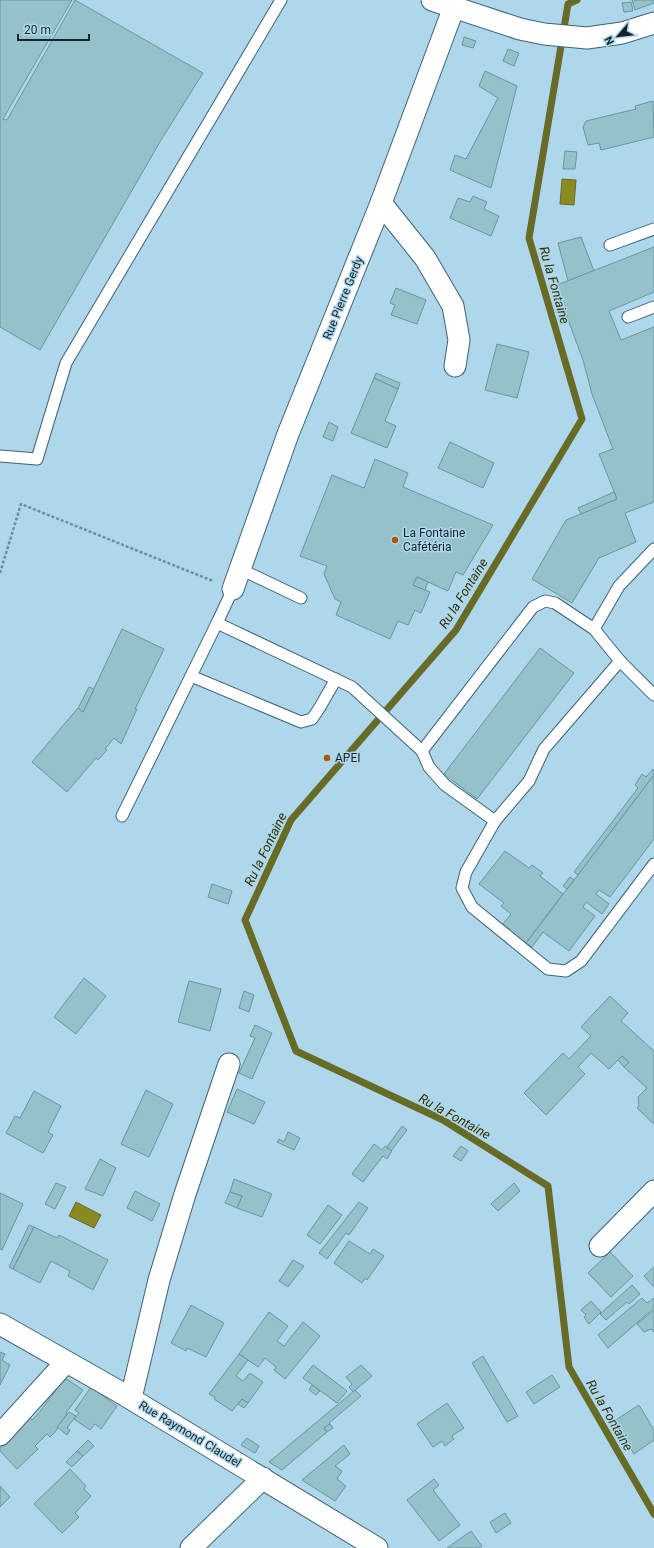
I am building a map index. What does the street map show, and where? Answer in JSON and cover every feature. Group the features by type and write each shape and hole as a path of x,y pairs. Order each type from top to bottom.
{"street":[{"path":"432,0 520,29 544,34 587,38 622,33 653,26"},
{"name":"Rue Pierre Gerdy","path":"233,589 288,434 381,203 454,7"},
{"path":"381,203 425,258 453,306 459,340 456,366"},
{"path":"131,1398 163,1266 184,1194 230,1064"},
{"path":"600,1246 654,1191"},
{"name":"Rue Raymond Claudel","path":"0,1324 131,1398 377,1548"},
{"path":"0,1435 66,1362"},
{"path":"191,1548 264,1478"}],"lane":[{"path":"0,456 37,459 66,363 281,0"},
{"path":"610,245 654,229"},
{"path":"628,317 654,307"},
{"path":"594,629 619,586 654,549"},
{"path":"240,569 301,598"},
{"path":"122,816 233,589"},
{"path":"422,751 533,607 545,601 555,603 594,629 620,661 654,695"},
{"path":"217,623 352,687 422,751 429,767 445,785 496,821"},
{"path":"620,661 544,749 529,781 496,821 466,872 462,888 472,908 548,969 566,971 581,961 654,864"},
{"path":"191,676 301,722 312,719 336,679"}],"path":[{"path":"0,573 21,504 233,589"}],"shaded area":[{"path":"562,179 576,180 574,205 560,204"},
{"path":"76,1202 101,1215 94,1228 69,1216"}],"building":[{"path":"0,0 72,0 3,119 7,120 75,0 203,73 161,140 40,350 0,327"},
{"path":"632,0 654,0 654,3 635,10"},
{"path":"631,2 633,11 624,12 622,3"},
{"path":"464,37 476,41 473,48 462,45"},
{"path":"508,49 519,53 514,66 503,61"},
{"path":"485,71 517,86 491,188 450,170 455,155 466,159 498,98 479,86"},
{"path":"653,101 654,137 601,150 599,143 588,145 583,127 586,121 636,109 635,106"},
{"path":"565,151 577,152 575,169 563,169"},
{"path":"473,196 487,202 484,209 499,216 491,236 450,218 458,198 470,202"},
{"path":"581,237 594,271 568,281 558,243"},
{"path":"654,247 654,292 609,311 621,340 654,327 654,502 625,513 636,542 599,558 572,603 532,579 566,520 617,499 599,454 613,449 592,394 583,360 563,306 557,285"},
{"path":"396,288 426,300 417,324 391,315 395,305 390,303"},
{"path":"497,344 529,352 517,398 485,390"},
{"path":"376,373 400,383 398,389 374,378"},
{"path":"374,378 398,389 385,421 396,426 387,448 351,433"},
{"path":"329,422 338,427 333,441 323,437"},
{"path":"450,442 494,463 483,488 438,468"},
{"name":"La Fontaine Cafétéria","path":"375,459 408,473 403,487 493,525 463,575 456,572 448,591 417,577 413,585 430,592 421,613 415,610 408,625 398,621 390,639 336,615 341,602 335,599 324,574 327,566 300,556 332,475 364,488"},
{"path":"614,492 617,499 581,514 578,508"},
{"path":"417,577 428,582 425,590 413,585"},
{"path":"122,629 164,649 135,709 137,709 121,744 114,738 105,749 107,750 98,760 96,758 67,792 32,762 78,708 83,712"},
{"path":"540,648 574,673 477,799 444,774"},
{"path":"89,687 94,689 83,712 78,708"},
{"path":"653,769 654,775 578,875 574,872 638,788 635,785 642,774 646,777"},
{"path":"654,775 654,839 610,897 599,890 596,894 609,904 602,914 586,902 583,907 595,916 569,951 543,932 532,947 526,943"},
{"path":"505,851 529,868 532,865 543,873 540,876 563,894 526,943 502,925 511,914 501,906 504,903 479,884"},
{"path":"570,877 574,880 567,889 563,886"},
{"path":"212,884 232,891 228,904 208,897"},
{"path":"84,978 106,996 76,1034 54,1017"},
{"path":"189,981 221,989 210,1031 178,1022"},
{"path":"244,991 254,995 249,1012 239,1008"},
{"path":"610,996 628,1013 621,1021 654,1051 654,1124 637,1108 639,1106 638,1097 647,1088 624,1067 629,1062 622,1056 609,1069 591,1053 578,1067 585,1074 546,1115 524,1093 563,1053 569,1059 591,1036 581,1027"},
{"path":"255,1025 272,1033 252,1079 239,1073 255,1038 250,1036"},
{"path":"622,1056 629,1062 624,1067 618,1060"},
{"path":"237,1089 265,1102 254,1124 227,1112"},
{"path":"146,1090 173,1104 149,1157 121,1144"},
{"path":"34,1091 61,1106 48,1132 53,1135 43,1153 6,1133 15,1116 20,1118"},
{"path":"402,1126 407,1130 391,1151 387,1147"},
{"path":"288,1132 300,1138 294,1150 277,1142 279,1139 284,1142"},
{"path":"374,1144 382,1150 385,1146 392,1151 387,1159 383,1156 363,1182 352,1174"},
{"path":"461,1146 468,1151 461,1161 453,1156"},
{"path":"100,1159 116,1168 103,1196 85,1189"},
{"path":"234,1179 272,1194 262,1217 237,1208 242,1196 230,1192"},
{"path":"56,1183 66,1187 55,1209 45,1204"},
{"path":"514,1183 520,1191 498,1211 491,1204"},
{"path":"135,1191 160,1204 152,1221 127,1208"},
{"path":"230,1192 242,1196 237,1208 225,1203"},
{"path":"0,1193 23,1204 2,1250 0,1249"},
{"path":"359,1202 368,1208 349,1235 346,1233 327,1259 319,1253"},
{"path":"328,1205 342,1215 320,1244 307,1235"},
{"path":"29,1225 34,1227 13,1269 9,1267"},
{"path":"34,1227 57,1238 59,1235 108,1260 93,1290 68,1276 70,1271 51,1261 40,1283 13,1269"},
{"path":"349,1241 370,1254 373,1249 384,1256 367,1280 365,1278 362,1283 334,1263"},
{"path":"610,1252 633,1276 611,1297 588,1273"},
{"path":"293,1260 304,1266 288,1287 279,1281"},
{"path":"654,1267 654,1287 644,1276"},
{"path":"632,1285 640,1294 629,1304 627,1302 606,1320 600,1314"},
{"path":"642,1298 647,1303 654,1298 654,1308 608,1348 598,1335"},
{"path":"591,1301 601,1312 589,1324 584,1317 586,1315 581,1310"},
{"path":"191,1305 224,1323 206,1357 187,1348 186,1351 171,1343"},
{"path":"654,1310 654,1332 651,1329 644,1332 637,1324"},
{"path":"269,1312 288,1326 277,1341 284,1346 303,1322 320,1336 285,1379 274,1370 276,1367 265,1358 258,1367 239,1354"},
{"path":"0,1352 5,1354 2,1360 10,1365 0,1385"},
{"path":"239,1354 248,1360 236,1376 243,1381 250,1373 263,1382 248,1403 242,1399 232,1411 209,1394"},
{"path":"483,1356 518,1416 507,1422 472,1363"},
{"path":"313,1365 347,1391 337,1403 303,1378"},
{"path":"361,1365 372,1376 353,1392 349,1387 352,1384 346,1377"},
{"path":"552,1375 560,1387 534,1404 526,1392"},
{"path":"65,1378 83,1390 66,1413 67,1414 55,1432 50,1437 47,1434 35,1446 38,1449 17,1469 0,1451 0,1446 28,1416 32,1420 38,1414"},
{"path":"312,1385 320,1391 316,1395 309,1390"},
{"path":"91,1387 117,1406 101,1429 95,1424 90,1430 74,1419 79,1413 75,1410"},
{"path":"355,1390 361,1396 324,1428 327,1432 282,1470 269,1462"},
{"path":"242,1399 248,1403 244,1408 238,1404"},
{"path":"447,1403 464,1428 452,1436 454,1439 445,1446 442,1441 433,1447 417,1424"},
{"path":"639,1405 654,1430 654,1440 634,1454 614,1421"},
{"path":"69,1412 76,1416 67,1428 70,1430 67,1435 57,1427"},
{"path":"330,1424 333,1428 327,1432 324,1428"},
{"path":"247,1438 259,1446 255,1453 241,1445"},
{"path":"88,1440 94,1446 83,1456 77,1451"},
{"path":"344,1445 350,1454 335,1466 342,1471 337,1479 346,1486 335,1501 302,1480"},
{"path":"77,1451 83,1456 72,1467 66,1462"},
{"path":"70,1469 86,1486 84,1489 91,1496 75,1513 79,1517 62,1533 34,1504"},
{"path":"434,1479 439,1485 433,1490 460,1525 439,1541 407,1500"},
{"path":"0,1486 10,1497 0,1507"},
{"path":"505,1513 511,1523 496,1533 490,1522"},
{"path":"471,1531 482,1546 479,1548 447,1548"}],"waterway":[{"name":"Ru la Fontaine","path":"577,0 568,4 529,238 582,419 456,630 291,820 245,920 296,1051 443,1120 548,1186 569,1367 654,1514"}],"place":[{"name":"La Fontaine Cafétéria","path":"395,540"},
{"name":"APEI","path":"327,758"}]}
